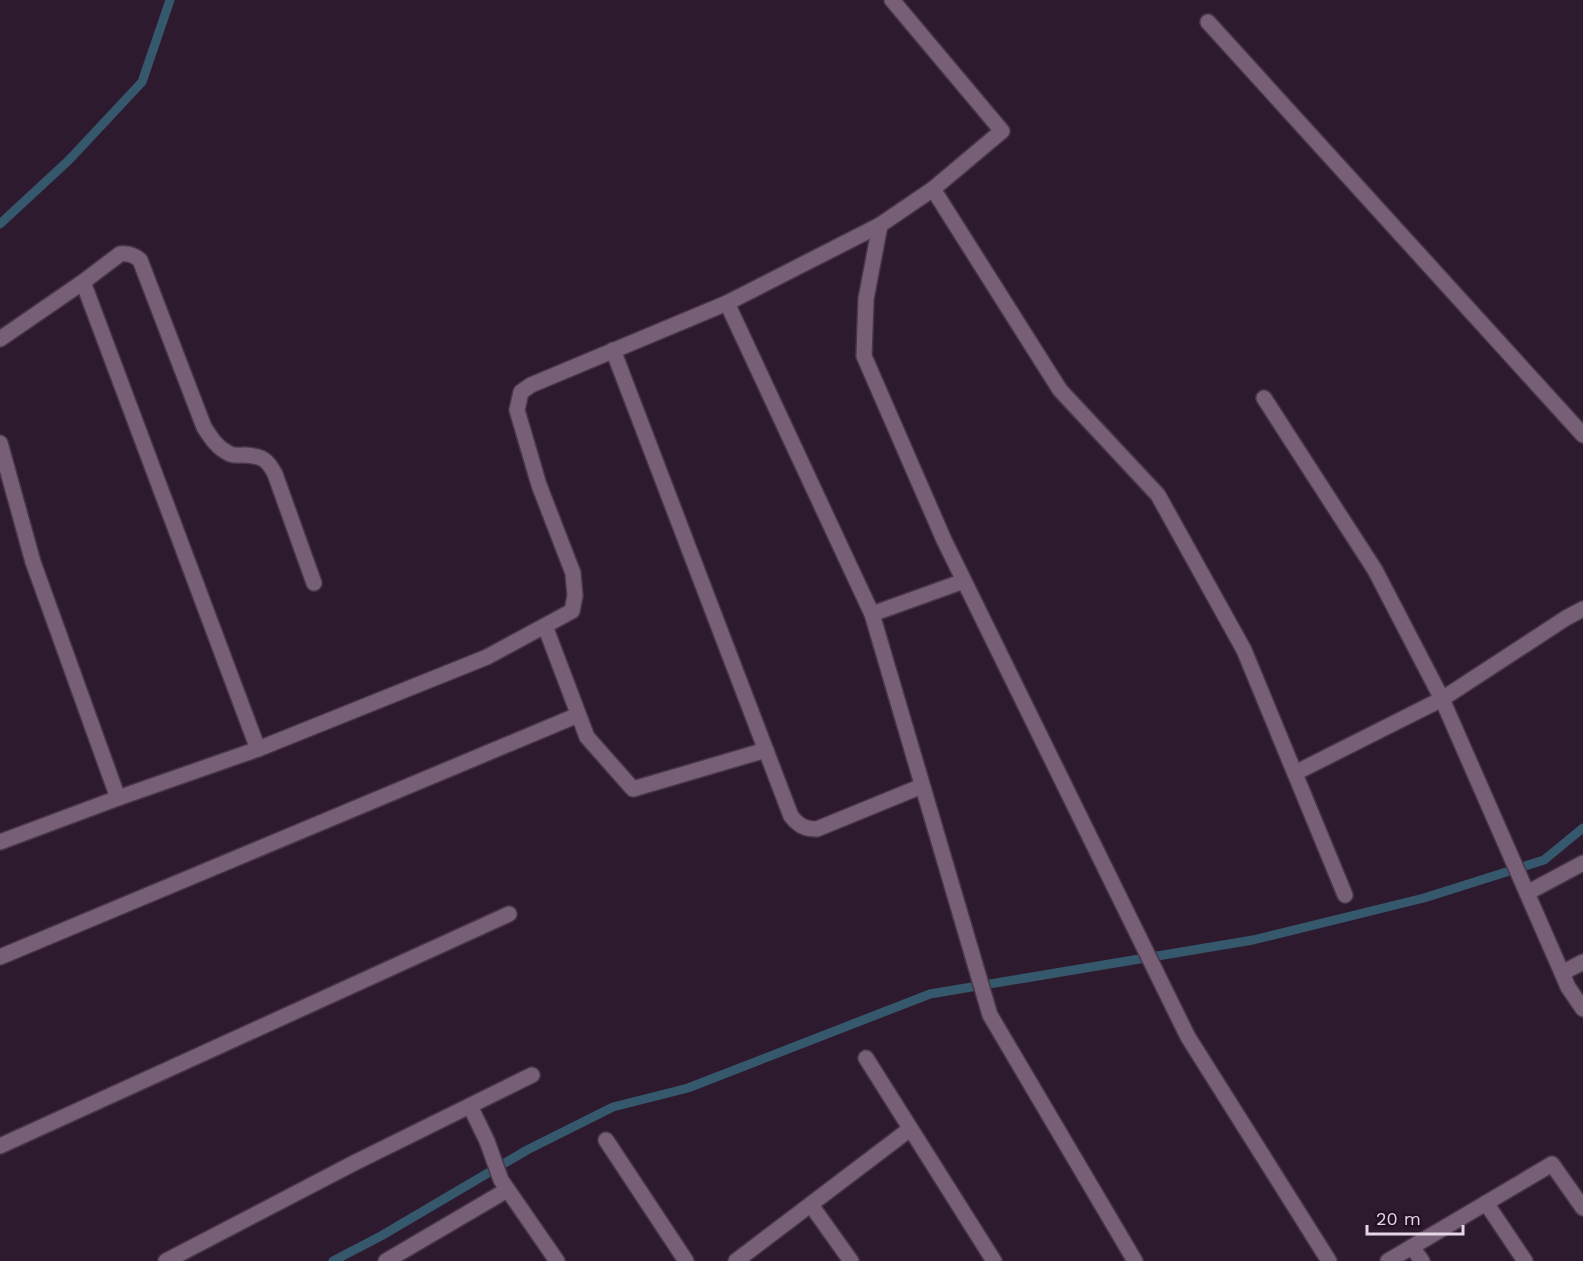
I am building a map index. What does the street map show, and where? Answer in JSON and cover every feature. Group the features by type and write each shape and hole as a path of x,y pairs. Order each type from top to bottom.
{"street":[{"path":"0,842 258,749 487,657 572,611 575,596 573,573 539,485 517,410 521,392 613,350 727,303 880,225 933,189 1002,131 892,0"},
{"path":"1208,22 1583,435"},
{"path":"933,189 1060,390 1158,495 1244,650 1345,895"},
{"path":"880,225 866,299 864,356 944,540 1188,1037 1329,1261"},
{"path":"0,339 120,254 128,253 135,256 140,260 204,427 216,445 232,455 255,456 262,458 270,465 314,583"},
{"path":"83,282 258,749"},
{"path":"727,303 872,614 990,1015 1135,1261"},
{"path":"613,350 791,816 799,825 807,829 817,829 922,786"},
{"path":"1264,398 1375,570 1442,699 1562,973 1583,1009"},
{"path":"0,443 33,562 118,798"},
{"path":"872,614 964,580"},
{"path":"1295,773 1442,699 1556,624 1583,609"},
{"path":"545,626 587,737 633,789 766,750"},
{"path":"0,957 578,715"},
{"path":"1526,890 1583,863"},
{"path":"0,1146 509,914"},
{"path":"1562,973 1583,962"},
{"path":"866,1058 994,1261"},
{"path":"166,1261 354,1163 532,1075"},
{"path":"470,1106 504,1185 557,1261"},
{"path":"736,1261 910,1129"},
{"path":"606,1140 686,1261"},
{"path":"1388,1261 1552,1164 1583,1208"},
{"path":"386,1261 504,1185"},
{"path":"1486,1203 1525,1261"},
{"path":"811,1205 851,1261"},
{"path":"1412,1247 1422,1261"}],"waterway":[{"path":"0,224 69,160 142,82 170,0"},
{"path":"333,1261 381,1236 527,1150 613,1107 688,1088 930,994 1253,940 1424,898 1544,860 1583,828"}]}
